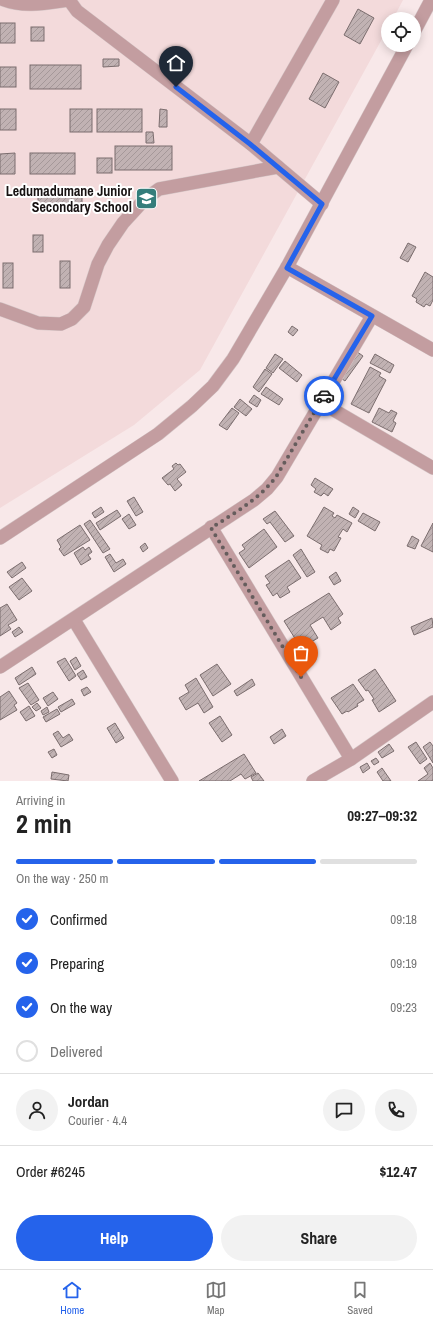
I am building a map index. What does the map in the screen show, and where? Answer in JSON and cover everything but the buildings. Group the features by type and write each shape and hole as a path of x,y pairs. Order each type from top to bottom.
{"street":[{"path":"4,0 14,4 31,5 69,0 77,11 250,144 322,204"},
{"path":"250,144 333,0"},
{"path":"421,19 431,0"},
{"path":"0,538 158,434 192,406 212,386 233,359 287,268 403,52"},
{"path":"0,309 38,323 61,324 72,319 84,307 98,264 108,245 123,223 145,199 159,189 278,167"},
{"path":"287,268 433,350"},
{"path":"0,667 74,620 254,500 267,489 276,477 372,316"},
{"path":"320,402 433,468"},
{"path":"211,528 350,759"},
{"path":"74,620 172,781"},
{"path":"313,781 350,759 433,702"}],"shaded area":[{"name":"Ledumadumane Junior Secondary School","path":"0,0 403,0 397,12 381,12 381,41 200,370 134,425 0,508"}],"way so far":[{"path":"301,677 211,528 254,500 267,489 276,477 324,396"}],"place":[{"name":"Ledumadumane Junior Secondary School","path":"147,199"}],"route":[{"path":"176,87 250,144 322,204 287,268 372,316 324,396"}]}
